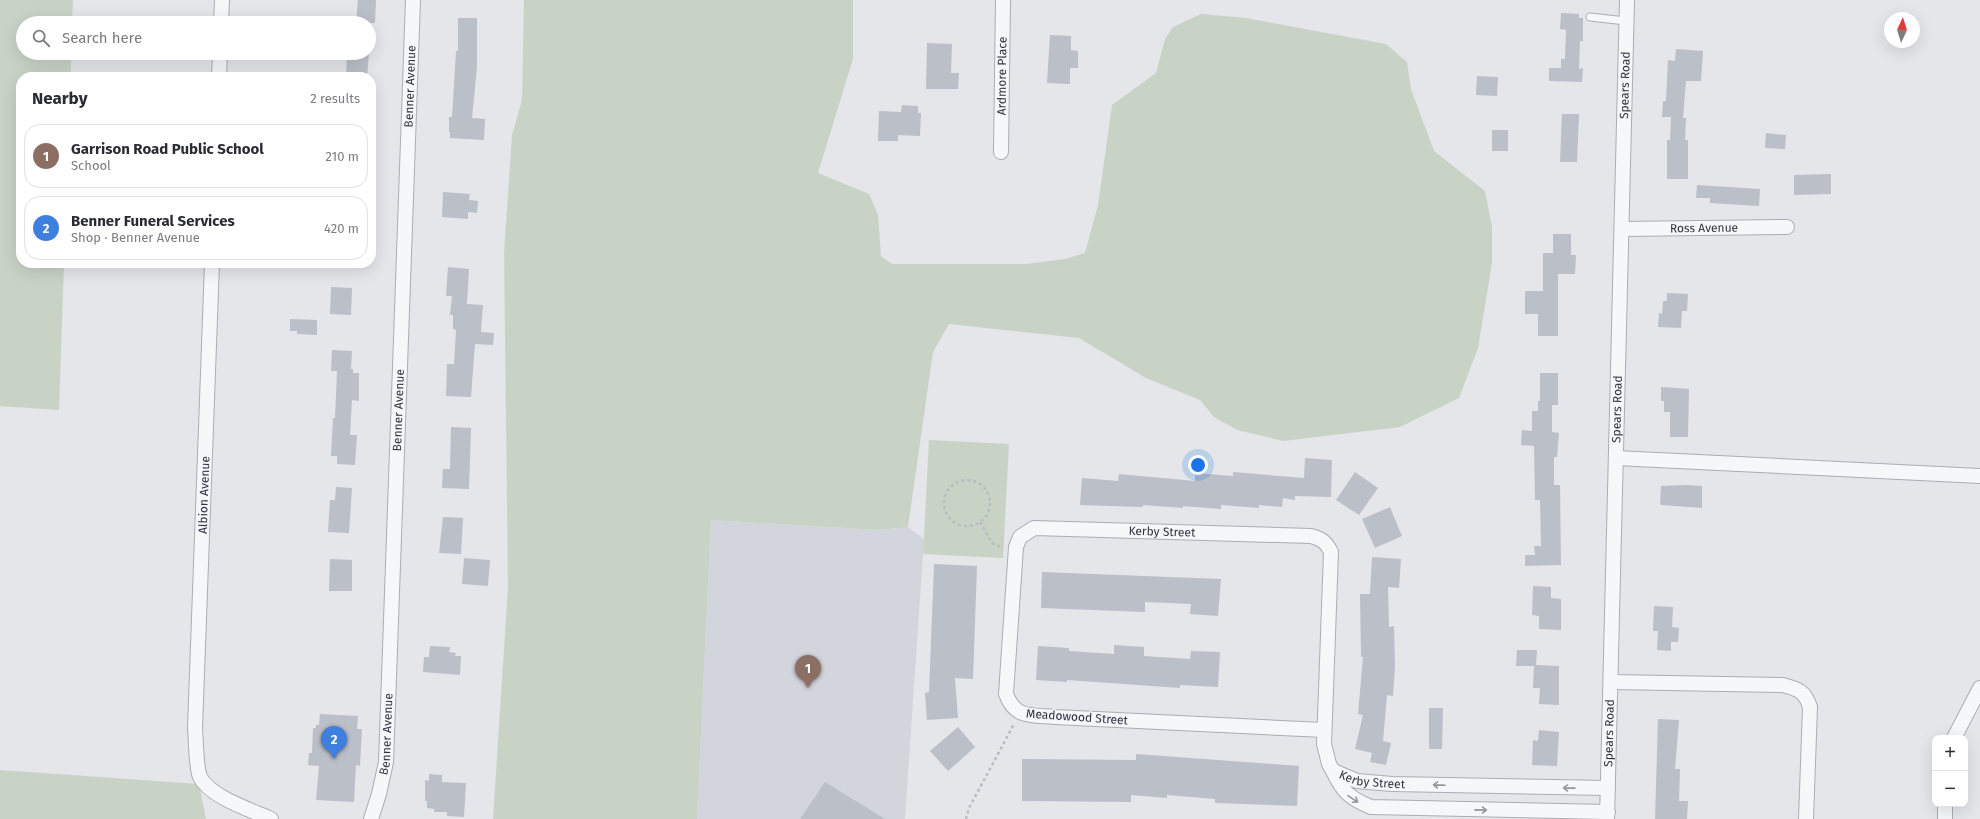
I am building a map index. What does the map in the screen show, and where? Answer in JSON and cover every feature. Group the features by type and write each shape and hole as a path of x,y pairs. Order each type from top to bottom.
{"street":[{"path":"221,16 222,0"},
{"name":"Benner Avenue","path":"371,819 381,789 386,762 413,0"},
{"name":"Ardmore Place","path":"1001,152 1003,0"},
{"name":"Spears Road","path":"1608,816 1627,0"},
{"path":"219,72 220,60"},
{"name":"Ross Avenue","path":"1622,229 1787,227"},
{"name":"Albion Avenue","path":"212,268 195,728 200,776 210,791 271,819"},
{"path":"1616,458 1980,476"},
{"name":"Kerby Street","path":"1026,532 1034,528 1311,536 1321,538 1331,552 1324,730"},
{"name":"Meadowood Street","path":"1026,532 1020,537 1015,551 1006,694 1010,704 1020,713 1055,717 1324,730"},
{"path":"1611,682 1784,685 1798,689 1807,697 1810,707 1806,819"},
{"path":"1956,735 1980,688"},
{"path":"1324,730 1326,755 1333,771"},
{"name":"Kerby Street","path":"1333,771 1357,781 1392,784 1608,788"},
{"name":"Kerby Street","path":"1333,771 1341,788 1353,800 1371,807 1608,816"},
{"path":"1945,807 1945,819"}],"lane":[{"path":"1590,17 1626,21"}],"path":[{"path":"966,480 974,481 986,489 990,503 989,510 980,522 973,526 957,524 946,513 944,497 947,490 953,484 966,480"},
{"path":"980,522 992,543 998,547 1015,551"},
{"path":"966,819 969,808 1020,713"}],"shaded area":[{"path":"0,0 73,0 72,16 16,16 16,60 71,60 71,72 16,72 16,268 64,268 59,410 0,406"},
{"path":"524,0 853,0 853,59 818,173 869,194 878,215 881,256 892,264 1026,264 1065,259 1085,253 1098,205 1112,105 1156,73 1165,39 1173,27 1201,14 1246,18 1386,44 1407,62 1411,89 1434,151 1485,191 1492,227 1492,263 1478,348 1459,398 1400,427 1283,441 1237,430 1214,417 1200,400 1146,378 1079,338 949,324 933,352 908,527 878,530 711,520 697,819 493,819 508,587 504,253 512,135 522,100"},
{"path":"929,440 1009,444 1003,558 923,554"},
{"path":"711,520 878,530 908,527 924,539 905,819 697,819"},
{"path":"0,770 199,784 206,819 0,819"}],"building":[{"path":"358,0 376,0 375,16 357,16"},
{"path":"1561,13 1579,14 1579,18 1583,18 1583,41 1580,41 1579,69 1583,68 1582,82 1549,81 1549,68 1561,68 1561,59 1565,59 1566,30 1560,29"},
{"path":"458,18 477,18 477,67 472,118 485,119 484,140 450,138 449,117 452,117 456,51 458,51"},
{"path":"1050,35 1071,36 1071,50 1078,51 1078,68 1070,68 1070,84 1047,83"},
{"path":"927,43 952,44 951,73 959,73 958,89 926,89"},
{"path":"1676,49 1703,51 1701,81 1686,81 1683,118 1686,118 1685,140 1688,140 1688,179 1667,179 1667,140 1670,140 1671,117 1662,117 1663,101 1666,101 1668,60 1675,61"},
{"path":"347,60 368,60 367,72 346,72"},
{"path":"1477,76 1498,77 1497,96 1476,95"},
{"path":"902,105 918,106 918,113 921,113 920,136 898,135 898,141 878,141 879,111 901,112"},
{"path":"1562,114 1579,114 1577,162 1560,162"},
{"path":"1492,130 1508,130 1508,151 1492,151"},
{"path":"1766,133 1786,135 1785,149 1765,148"},
{"path":"1831,174 1831,194 1794,195 1794,175"},
{"path":"1697,185 1760,189 1759,206 1710,203 1710,198 1696,198"},
{"path":"443,192 470,194 469,200 478,201 477,213 468,212 468,219 442,217"},
{"path":"1553,234 1571,234 1571,255 1576,255 1575,274 1558,274 1558,336 1538,336 1538,314 1525,314 1525,291 1543,291 1543,253 1553,253"},
{"path":"448,267 469,269 467,304 483,305 481,332 494,333 493,345 475,344 471,397 446,396 447,364 454,364 456,330 453,329 453,315 450,315 452,296 446,296"},
{"path":"331,287 352,288 351,315 330,314"},
{"path":"1667,293 1688,294 1687,311 1682,311 1681,328 1658,327 1659,313 1662,314 1663,301 1667,301"},
{"path":"290,319 317,320 317,335 297,334 297,331 290,331"},
{"path":"332,350 352,351 351,369 353,369 353,373 359,373 359,401 352,400 350,435 357,435 355,465 337,464 337,456 331,456 333,418 335,418 337,371 331,371"},
{"path":"1540,373 1558,373 1558,405 1552,405 1552,432 1559,433 1557,457 1554,457 1554,485 1560,485 1561,565 1525,566 1525,555 1535,555 1534,546 1541,546 1540,500 1535,500 1534,446 1521,445 1522,430 1532,431 1532,411 1538,411 1538,401 1540,401"},
{"path":"1661,387 1689,389 1688,437 1670,437 1670,412 1664,412 1664,401 1661,401"},
{"path":"451,427 471,428 469,489 442,488 443,469 450,469"},
{"path":"1305,458 1332,460 1331,497 1295,496 1295,500 1283,498 1282,507 1259,505 1259,508 1221,505 1221,509 1183,506 1183,508 1143,505 1143,507 1080,505 1082,478 1118,481 1119,474 1195,481 1195,473 1233,476 1233,472 1304,478"},
{"path":"1355,472 1378,488 1359,515 1336,500"},
{"path":"1661,486 1702,486 1702,508 1661,505"},
{"path":"336,487 352,488 349,533 328,532 330,500 335,500"},
{"path":"1390,507 1402,536 1375,548 1362,519"},
{"path":"443,517 463,518 461,554 439,553"},
{"path":"1372,557 1401,559 1399,588 1388,587 1389,627 1394,626 1395,666 1393,696 1387,695 1383,741 1391,743 1386,765 1370,762 1372,753 1355,749 1363,715 1358,714 1363,657 1361,657 1360,594 1370,594"},
{"path":"464,558 490,560 488,586 462,584"},
{"path":"330,559 352,560 352,591 329,591"},
{"path":"934,564 977,566 973,679 955,678 958,718 927,720 925,693 929,692"},
{"path":"1042,572 1221,579 1218,616 1190,614 1191,604 1145,602 1145,612 1041,608"},
{"path":"1533,586 1551,587 1551,598 1561,599 1561,630 1539,629 1539,616 1532,615"},
{"path":"1654,606 1673,607 1672,627 1679,628 1678,642 1671,642 1671,651 1657,650 1658,631 1653,631"},
{"path":"1114,645 1144,647 1144,656 1190,659 1191,651 1220,652 1218,687 1180,685 1180,688 1067,680 1067,682 1036,680 1038,646 1069,648 1069,651 1114,654"},
{"path":"430,646 450,647 449,652 456,653 455,656 461,656 460,675 423,672 424,657 429,657"},
{"path":"1517,650 1537,650 1536,665 1559,666 1559,705 1539,704 1540,688 1533,688 1534,666 1516,666"},
{"path":"1429,708 1443,708 1442,749 1429,749"},
{"path":"320,714 358,716 357,729 362,729 360,766 356,765 354,802 316,800 319,766 308,765 309,753 312,753 313,728 316,728 316,725 319,725"},
{"path":"1658,719 1679,720 1675,769 1680,769 1679,801 1688,801 1687,819 1655,819"},
{"path":"958,727 975,747 948,771 930,751"},
{"path":"1539,730 1559,732 1557,766 1532,765 1533,740 1538,741"},
{"path":"1136,754 1299,766 1297,806 1215,803 1215,799 1167,795 1167,798 1131,795 1131,802 1022,801 1022,759 1136,760"},
{"path":"429,774 442,775 442,782 466,783 464,817 447,816 447,812 434,812 434,809 427,808 427,801 425,801 425,780 429,781"},
{"path":"825,782 885,819 800,819"}],"place":[{"name":"Garrison Road Public School","path":"808,688"},
{"name":"Benner Funeral Services","path":"334,759"}]}
